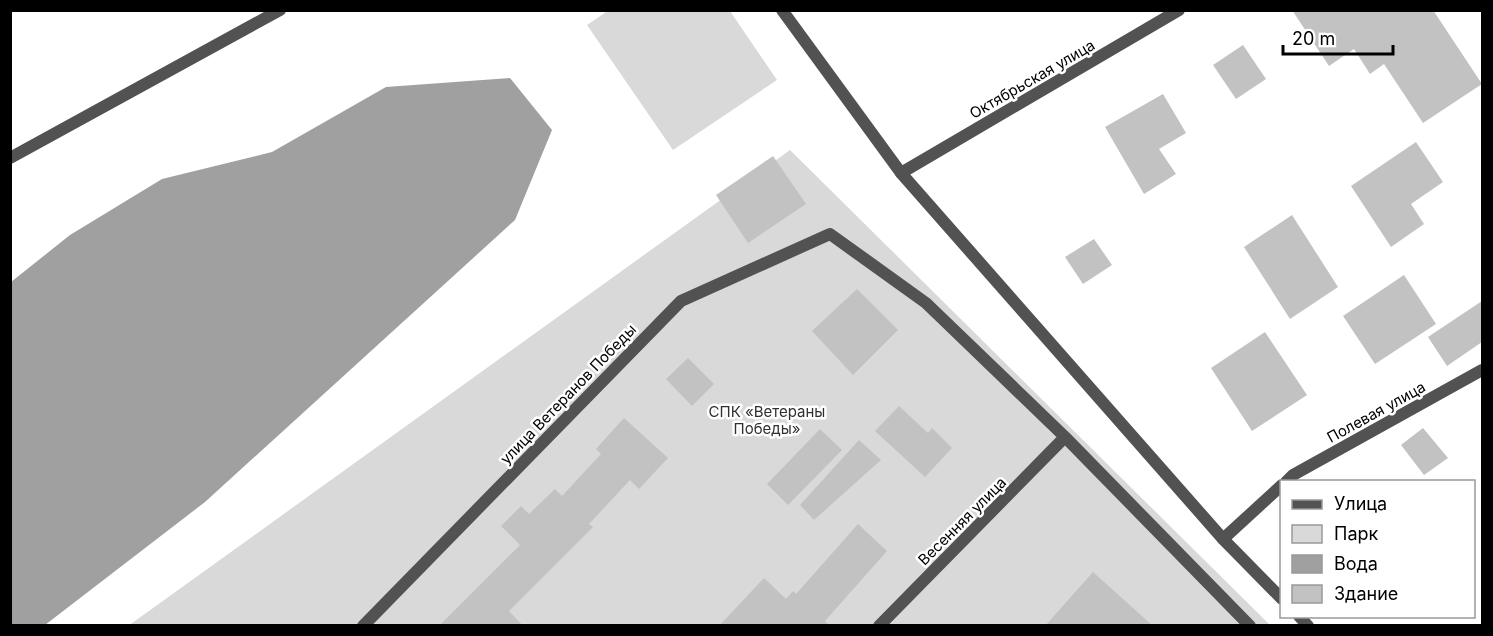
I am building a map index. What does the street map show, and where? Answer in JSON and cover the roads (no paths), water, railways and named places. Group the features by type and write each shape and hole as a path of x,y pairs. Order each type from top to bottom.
{"street":[{"path":"10,158 280,10"},
{"path":"782,10 901,173 1223,539 1280,598"},
{"name":"Октябрьская улица","path":"901,173 1179,10"},
{"name":"улица Ветеранов Победы","path":"363,626 681,301 830,234 926,303 1065,437"},
{"name":"Полевая улица","path":"1288,480 1293,475 1482,370"},
{"path":"1065,437 1250,626"},
{"name":"Весенняя улица","path":"879,626 1065,437"},
{"path":"1223,539 1280,486"}],"water":[{"path":"510,78 552,130 515,220 205,502 45,625 11,625 11,282 70,235 162,179 272,152 386,87"}],"park label":[{"name":"СПК «Ветераны Победы»","path":"767,420"}]}
